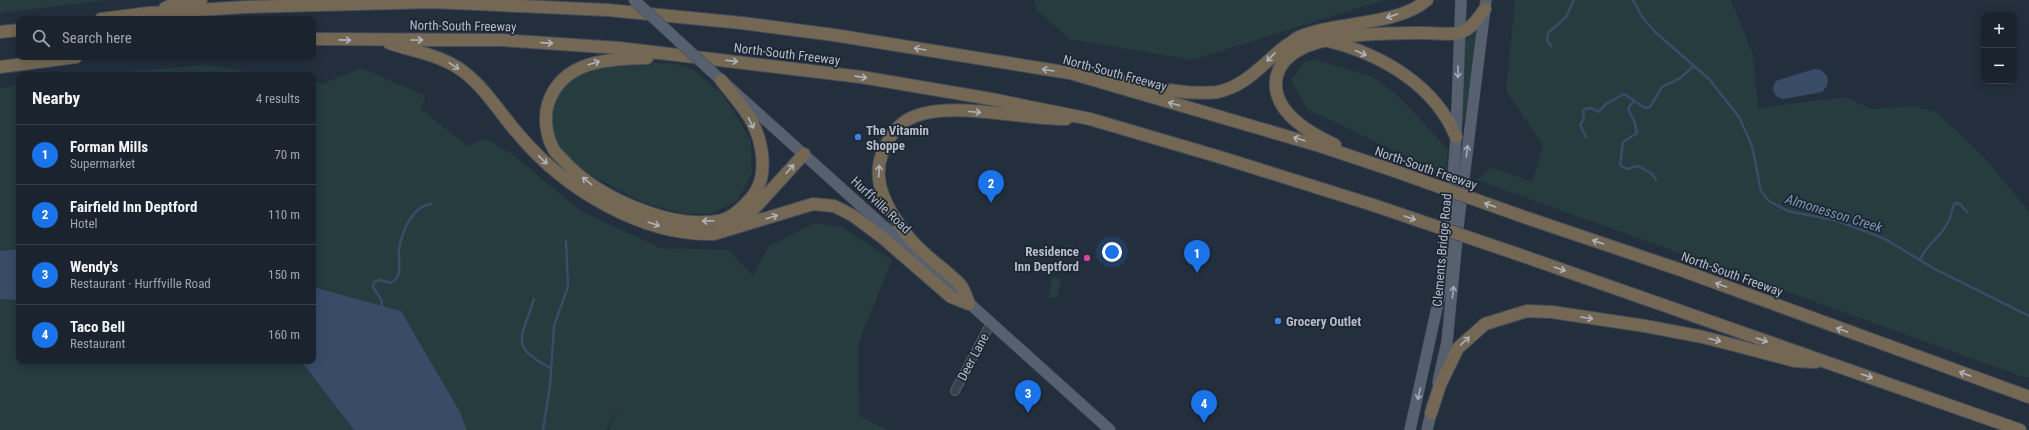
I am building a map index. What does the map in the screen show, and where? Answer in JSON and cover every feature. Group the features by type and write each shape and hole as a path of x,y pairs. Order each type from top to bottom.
{"highway":[{"path":"150,13 177,3 201,0"},
{"path":"1070,73 1183,91 1218,92 1248,78 1276,53 1297,38 1329,28 1379,20 1412,9 1427,0"},
{"name":"North-South Freeway","path":"126,16 150,13 320,4 433,2 608,10 742,23 826,34 1070,73 1314,144 1389,169 1678,269 2029,397"},
{"path":"1389,169 1328,141 1305,128 1284,108 1276,89 1276,78 1283,64 1296,51 1305,46 1345,37 1396,33 1459,33 1472,25 1486,4"},
{"path":"0,32 16,30"},
{"name":"North-South Freeway","path":"316,39 502,40 619,48 861,76 991,99 1090,119 1223,158 1373,205 2020,430"},
{"path":"378,40 447,60 464,72 478,85 519,136 563,179 595,199 627,215 677,232 714,234 813,204 834,206 852,215 883,238 951,297 969,304"},
{"path":"1324,41 1346,46 1390,65 1413,81 1438,105 1446,115 1456,137"},
{"path":"687,56 614,59 594,62 573,71 562,79 551,94 546,110 547,131 553,149 572,169 594,186 642,210 694,222 720,221 740,210 754,194 761,176 762,160 752,122 721,80"},
{"path":"0,67 53,60"},
{"path":"969,304 961,286 907,235 886,202 879,181 879,169 881,156 888,140 896,129 907,120 921,115 937,112 970,112 1049,120 1090,119"},
{"path":"734,228 752,211 804,154"},
{"path":"1431,413 1440,384 1458,348 1485,324 1527,312 1552,312 1645,326 1703,337 1795,361 1830,363"}],"main road":[{"name":"Hurffville Road","path":"634,0 1110,430"},
{"name":"Clements Bridge Road","path":"1410,430 1447,262 1456,137 1461,0"},
{"name":"Clements Bridge Road","path":"1427,430 1448,342 1459,218 1486,4"}],"street":[{"name":"Deer Lane","path":"955,391 991,323"}],"green space":[{"path":"0,0 108,0 0,13"},
{"path":"1034,0 1384,0 1192,60 1069,39 1037,10"},
{"path":"1515,0 1731,0 1753,55 1758,108 1845,97 1872,109 1913,106 1936,112 1980,153 2029,211 2029,379 1477,180 1491,167 1532,182 1543,146 1506,91"},
{"path":"1478,31 1464,121 1462,120 1465,39"},
{"path":"1315,60 1371,76 1396,94 1448,149 1447,176 1307,109 1291,80 1306,61"},
{"path":"652,63 677,64 694,70 724,96 751,141 752,173 737,201 710,214 680,213 642,202 587,173 565,155 554,137 552,118 557,97 569,80 592,69 611,65"},
{"path":"208,65 250,72 122,72"},
{"path":"361,68 426,96 420,108 467,146 486,139 512,154 581,211 660,248 729,250 753,276 768,247 815,223 841,227 892,260 858,344 859,416 888,430 609,430 619,408 606,430 467,430 460,412 401,311 316,288 316,83 323,84"},
{"path":"16,85 16,249 0,251 0,88"},
{"path":"1052,277 1061,279 1057,299 1048,297"},
{"path":"0,299 16,300 16,364 303,364 354,430 0,430"}],"water":[{"path":"1814,69 1821,70 1828,77 1827,86 1822,92 1784,99 1775,95 1773,87 1776,81"},
{"path":"16,249 16,300 0,299 0,251"},
{"path":"316,288 401,311 460,412 467,430 354,430 303,364 316,364"}],"waterway":[{"path":"1551,46 1547,40 1548,33 1566,17 1574,0"},
{"name":"Almonesson Creek","path":"1633,0 1642,17 1655,32 1709,79 1739,117 1752,146 1761,191 1769,201 1788,211 1838,221 1885,239 1933,268 2029,316"},
{"path":"1586,137 1580,125 1584,118 1583,112 1585,109 1591,108 1598,112 1606,104 1624,94 1645,108 1650,107 1662,87 1679,79 1694,66"},
{"path":"1634,100 1628,109 1635,123 1637,133 1623,142 1620,165 1627,169 1638,166 1651,173 1656,180"},
{"path":"1920,260 1926,249 1946,226 1955,203 1960,204 1967,212"},
{"path":"381,309 382,301 373,287 374,282 380,280 390,283 397,277 399,273 399,249 405,228 418,209 431,204"},
{"path":"543,430 550,386 554,326 568,287 566,241"},
{"path":"534,299 523,332 522,340 524,347 529,354 537,361 551,368"}],"place":[{"name":"The Vitamin Shoppe","path":"858,137"},
{"name":"Fairfield Inn Deptford","path":"991,203"},
{"name":"Residence Inn Deptford","path":"1087,258"},
{"name":"Forman Mills","path":"1197,273"},
{"name":"Grocery Outlet","path":"1278,321"},
{"name":"Wendy's","path":"1028,413"},
{"name":"Taco Bell","path":"1204,423"}]}
